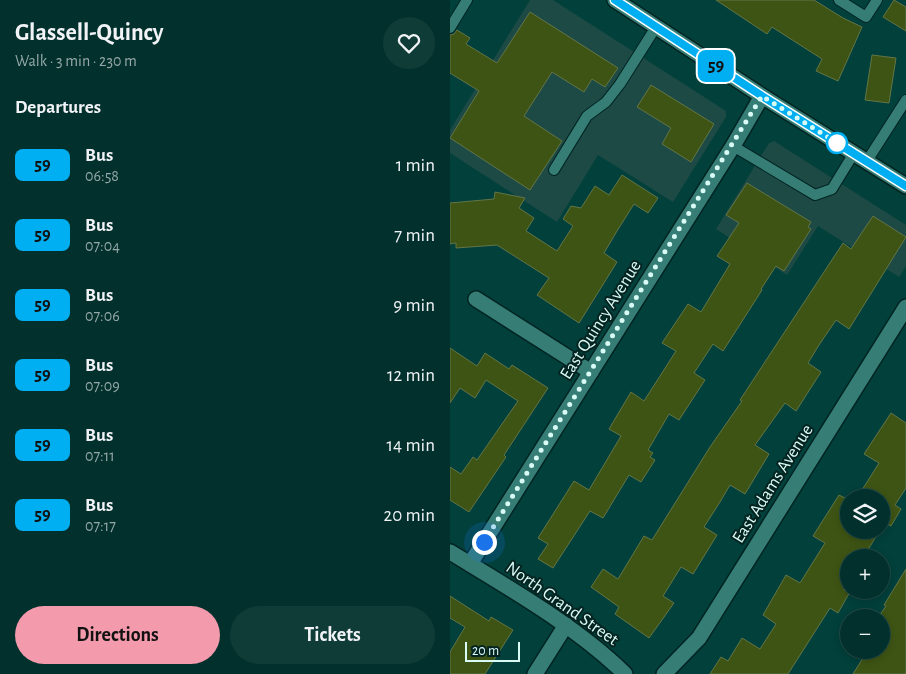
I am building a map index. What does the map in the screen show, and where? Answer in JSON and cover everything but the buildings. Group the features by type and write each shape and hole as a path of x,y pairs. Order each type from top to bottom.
{"street":[{"path":"615,0 762,96 906,186"},
{"name":"East Quincy Avenue","path":"470,564 762,96"},
{"path":"476,299 591,372"},
{"name":"East Adams Avenue","path":"664,674 699,638 906,307"},
{"name":"North Grand Street","path":"450,552 566,625 609,658 625,674"},
{"path":"535,674 566,625"}],"lane":[{"path":"450,28 467,0"},
{"path":"839,0 866,17 877,0"},
{"path":"554,170 587,116 606,102 620,84 656,27"},
{"path":"732,146 815,195 832,189 906,100"}],"shaded area":[{"path":"530,0 553,0 726,111 726,117 673,202 598,155 557,222 450,153 450,130"},
{"path":"774,141 906,225 906,266 899,277 818,226 787,275 716,229 769,143"}],"bus line":[{"name":"59","path":"615,0 762,96 906,186"}],"route":[{"path":"484,542 762,96 842,146 837,143"}]}
